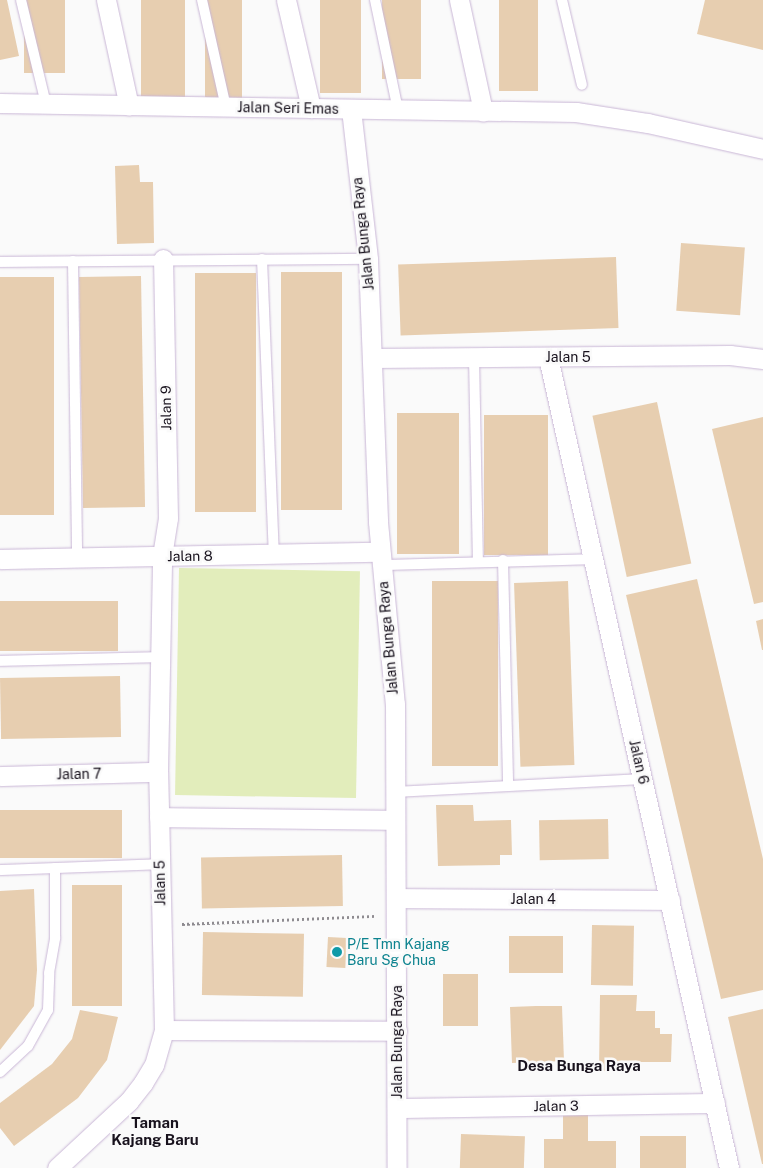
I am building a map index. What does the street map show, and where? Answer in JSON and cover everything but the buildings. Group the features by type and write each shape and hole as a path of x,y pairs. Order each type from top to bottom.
{"street":[{"path":"106,0 129,106"},
{"path":"286,0 311,108"},
{"path":"459,0 483,111"},
{"name":"Jalan Seri Emas","path":"0,104 576,112 648,123 763,150"},
{"name":"Jalan Bunga Raya","path":"350,109 368,259 381,558 395,704 397,1168"},
{"name":"Jalan 9","path":"162,556 168,518 163,259"},
{"name":"Jalan 5","path":"373,358 730,355 763,359"},
{"name":"Jalan 6","path":"548,357 730,1168"},
{"name":"Jalan 8","path":"0,559 274,554 381,558"},
{"name":"Jalan 5","path":"57,1168 129,1101 143,1084 154,1066 164,1030 158,772 162,556"},
{"name":"Jalan 7","path":"0,776 158,772"},
{"path":"159,817 395,820"},
{"name":"Jalan 4","path":"396,907 670,900"},
{"path":"164,1030 397,1031"},
{"name":"Jalan 3","path":"397,1108 715,1103"}],"lane":[{"path":"21,0 46,104"},
{"path":"202,0 226,107"},
{"path":"374,0 398,110"},
{"path":"562,0 582,85"},
{"path":"0,262 163,259 368,259"},
{"path":"262,259 274,554"},
{"path":"73,261 77,558"},
{"path":"474,357 478,562"},
{"path":"381,558 478,562 593,559"},
{"path":"503,560 508,785"},
{"path":"0,661 160,657"},
{"path":"395,792 642,779"},
{"path":"0,870 160,864"},
{"path":"0,1072 28,1046 48,1010 48,972 55,938 55,868"}],"path":[{"path":"161,925 396,907"}],"green space":[{"path":"179,568 360,571 356,798 175,795"}],"place":[{"name":"P/E Tmn Kajang Baru Sg Chua","path":"337,952"}],"district":[{"name":"Desa Bunga Raya","path":"579,1066"},
{"name":"Taman Kajang Baru","path":"155,1130"}]}
